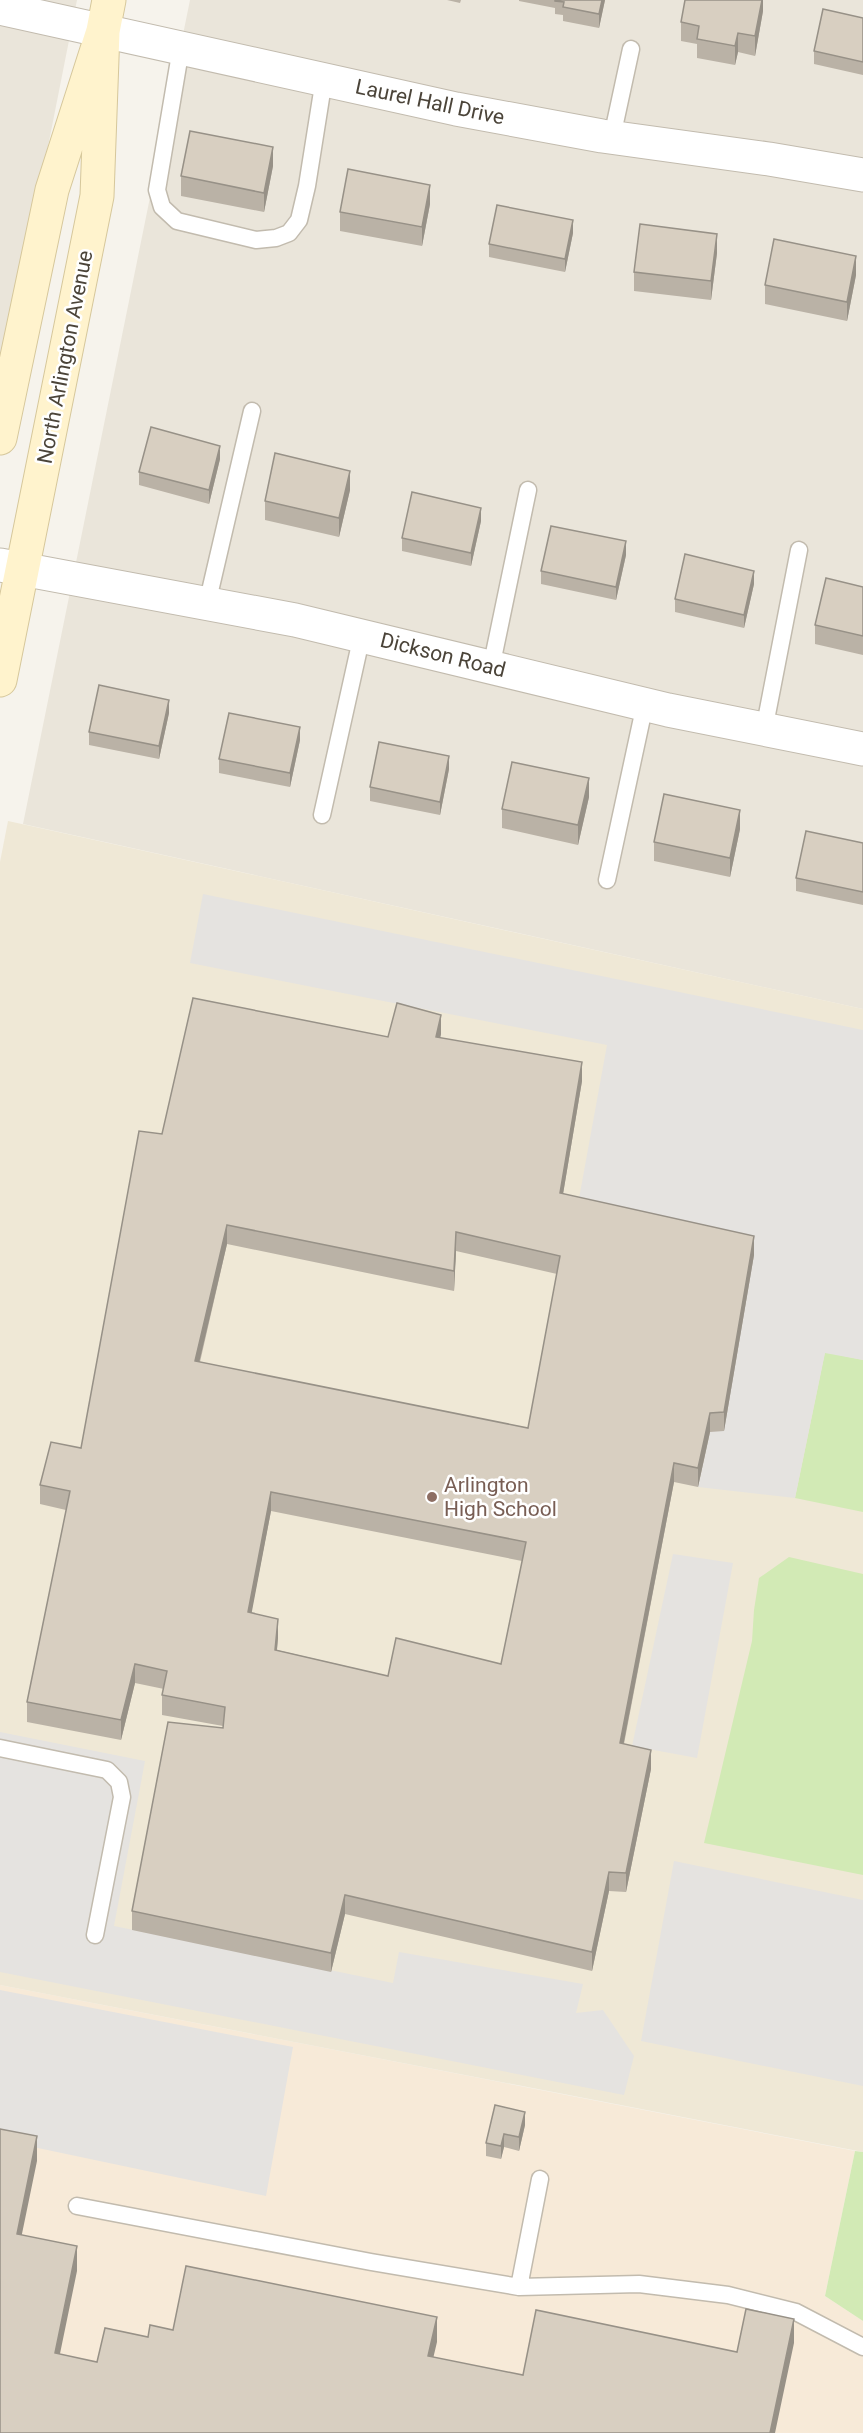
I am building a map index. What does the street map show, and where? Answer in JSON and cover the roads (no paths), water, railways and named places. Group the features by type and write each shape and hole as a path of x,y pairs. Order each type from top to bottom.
{"main road":[{"path":"0,438 52,190 106,15"},
{"name":"North Arlington Avenue","path":"0,680 11,567 97,196 106,15"}],"street":[{"name":"Laurel Hall Drive","path":"0,8 106,15 181,48 456,109 612,137 863,175"},
{"name":"Dickson Road","path":"11,567 362,635 645,704 863,750"}],"lane":[{"path":"181,48 157,190 162,207 177,221 202,229 256,240 276,238 289,232 299,220 324,79"},
{"path":"612,137 631,49"},
{"path":"207,604 252,411"},
{"path":"491,668 528,490"},
{"path":"764,730 799,550"},
{"path":"322,815 362,635"},
{"path":"607,880 645,704"},
{"path":"0,1748 107,1770 119,1782 122,1797 95,1935"},
{"path":"519,2287 540,2179"},
{"path":"77,2206 371,2262 519,2287 639,2283 728,2295 796,2312 863,2347"}],"place":[{"name":"Arlington High School","path":"432,1497"}]}
